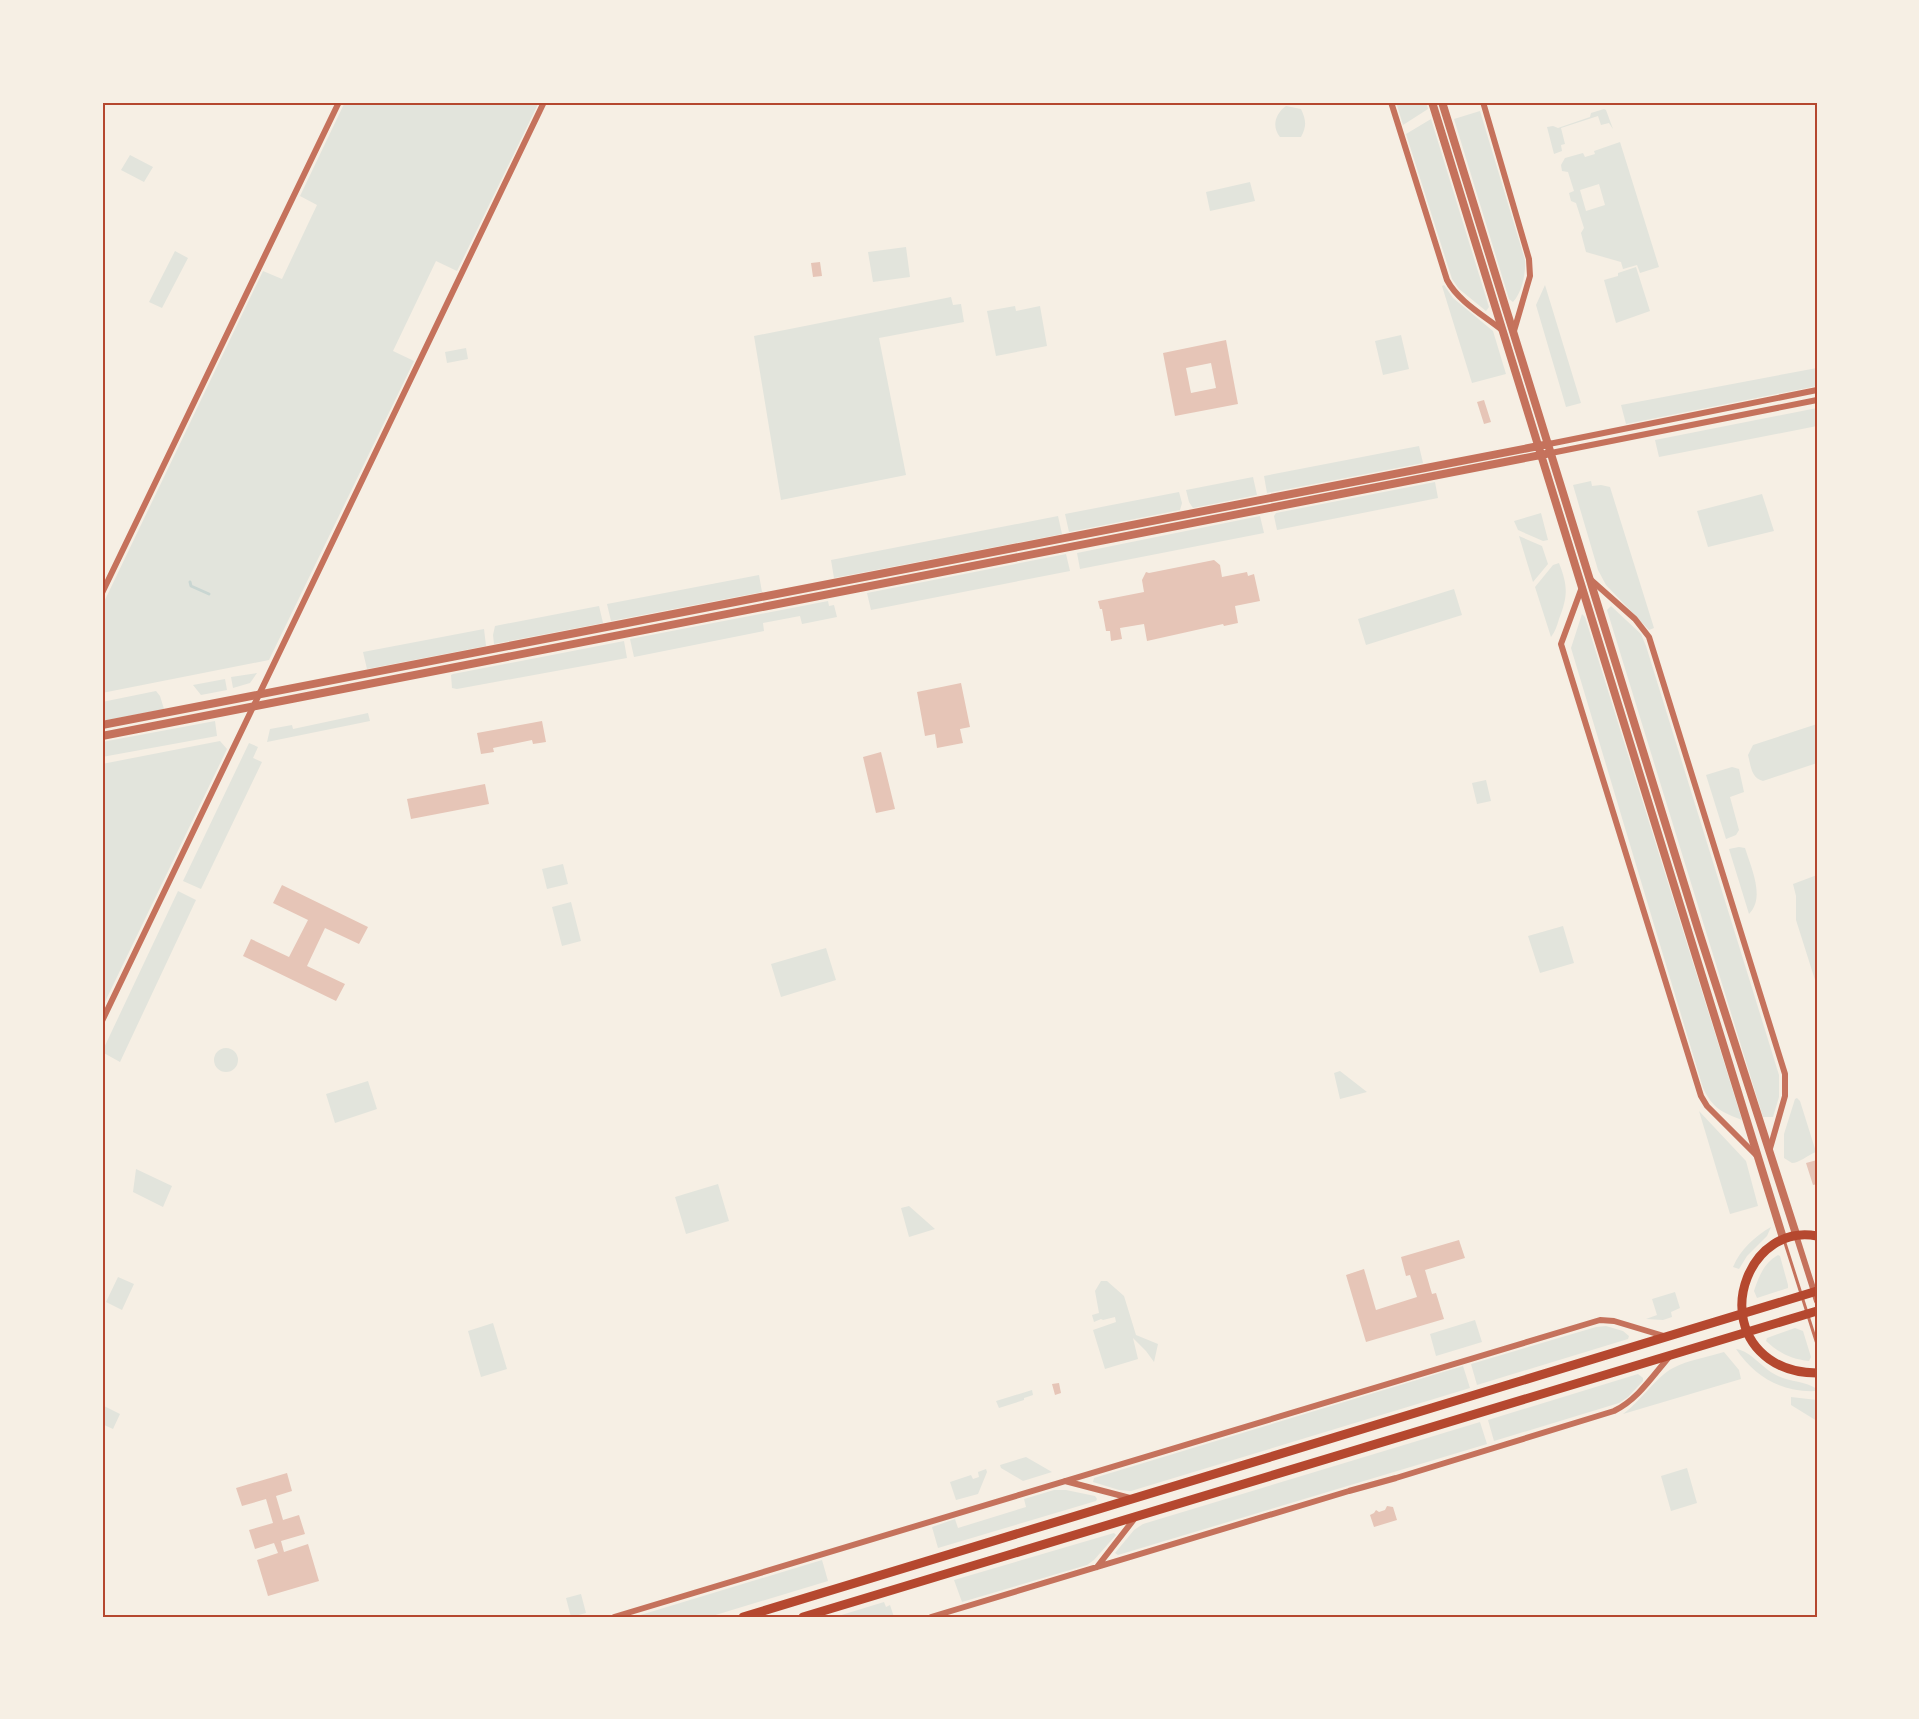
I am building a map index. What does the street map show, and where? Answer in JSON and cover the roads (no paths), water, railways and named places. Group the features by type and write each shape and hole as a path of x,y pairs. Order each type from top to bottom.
{"main road":[{"path":"1817,1236 1796,1234 1783,1238 1766,1250 1753,1266 1745,1285 1741,1316 1746,1332 1758,1349 1775,1362 1794,1371 1817,1373"},
{"path":"743,1617 1802,1296 1816,1295"},
{"path":"803,1617 1812,1312"},
{"path":"1220,1473 1224,1490"}],"street":[{"path":"102,593 339,102"},
{"path":"102,1021 544,102"},
{"path":"1391,102 1447,280 1452,290 1460,298 1502,330"},
{"path":"1432,102 1783,1238"},
{"path":"1442,102 1769,1152 1816,1295"},
{"path":"1483,102 1529,259 1530,276 1514,332"},
{"path":"102,725 1817,390"},
{"path":"102,736 1817,400"},
{"path":"1590,579 1635,619 1649,637 1740,927 1785,1074 1785,1096 1769,1152"},
{"path":"1582,586 1561,644 1660,967 1701,1096 1707,1106 1759,1158"},
{"path":"614,1617 1600,1320 1614,1321 1668,1337"},
{"path":"931,1617 1614,1411 1638,1394 1670,1356"},
{"path":"1065,1481 1134,1499"},
{"path":"1097,1567 1136,1516"}],"lane":[{"path":"1783,1238 1802,1296 1812,1312 1817,1344"}],"waterway":[{"path":"190,582 191,586 209,594"}]}
